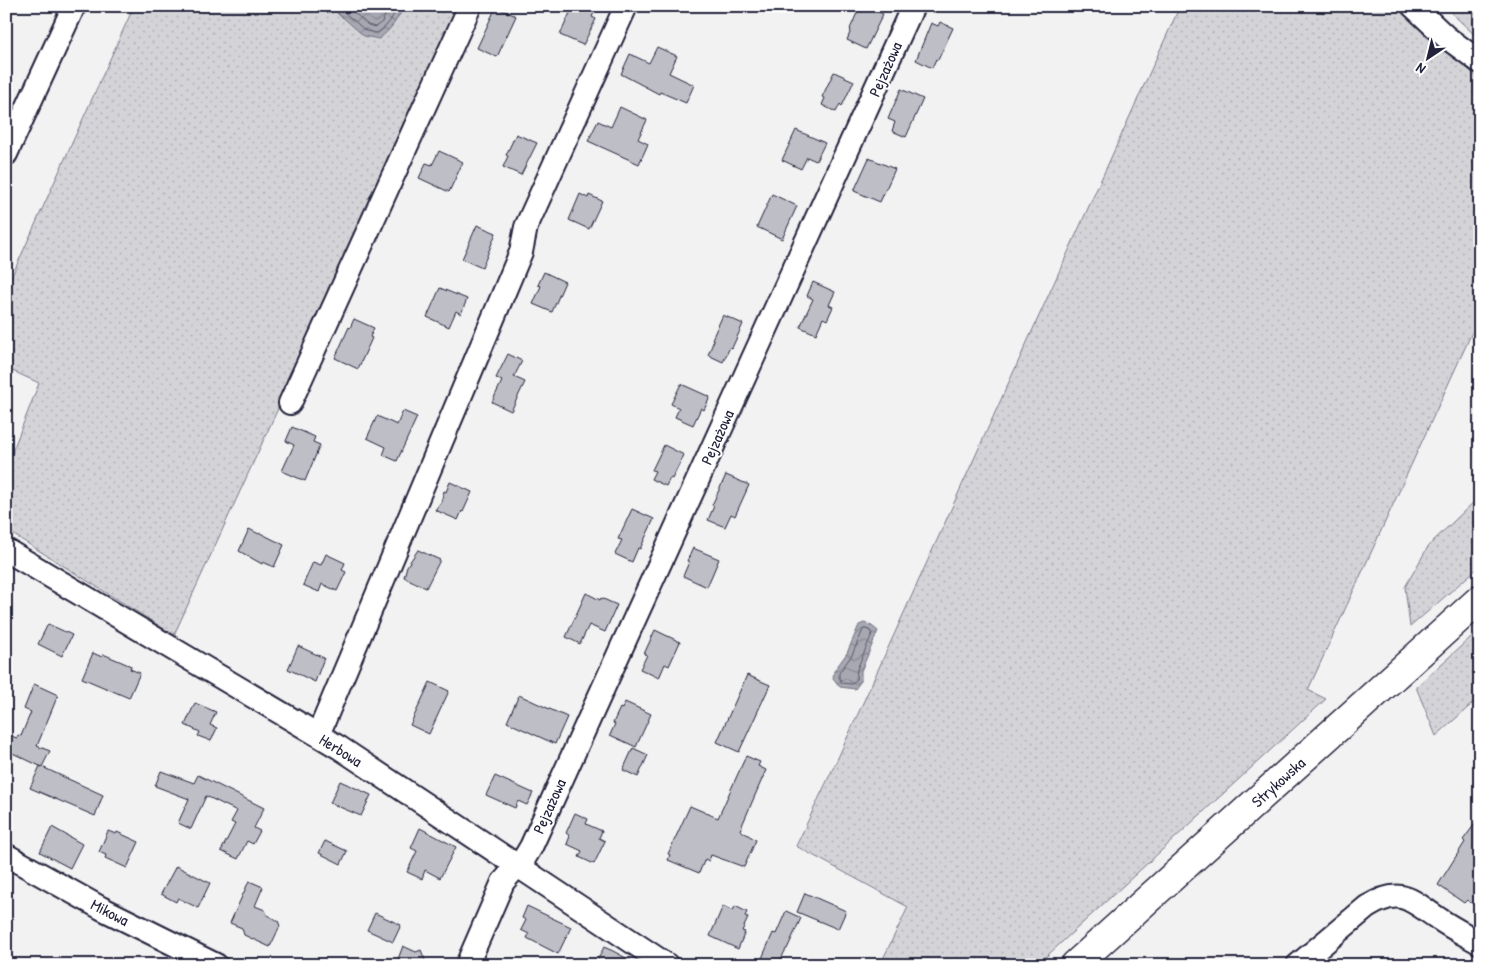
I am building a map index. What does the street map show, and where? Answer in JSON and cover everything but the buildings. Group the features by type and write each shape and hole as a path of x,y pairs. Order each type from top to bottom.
{"main road":[{"name":"Strykowska","path":"1076,965 1480,599"}],"street":[{"path":"6,154 74,6"},
{"path":"290,402 470,6"},
{"path":"318,735 520,252 526,227 626,6"},
{"name":"Pejzażowa","path":"467,965 503,882 525,858 531,847 913,6"},
{"path":"1413,6 1446,37 1480,62"},
{"name":"Herbowa","path":"6,550 340,748 667,965"},
{"name":"Mikowa","path":"6,855 101,908 216,965"},
{"path":"1298,965 1367,906 1380,899 1395,896 1407,898 1419,904 1439,919 1480,943"}],"shaded area":[{"path":"134,6 330,6 341,17 400,15 402,6 463,6 174,635 6,530 6,468 39,383 6,368 6,289"},
{"path":"1180,6 1399,6 1480,80 1480,315 1308,690 1326,699 1037,965 880,965 908,907 796,846 837,760"},
{"path":"1444,6 1480,6 1480,39 1479,39"},
{"path":"1480,496 1480,566 1410,627 1405,587 1429,545"},
{"path":"1480,629 1480,697 1436,736 1416,687"}],"water":[{"path":"330,6 402,6 393,25 379,39 364,36"},
{"path":"864,623 878,631 861,671 861,681 855,689 840,687 833,678 834,671 847,653 859,625"}]}
